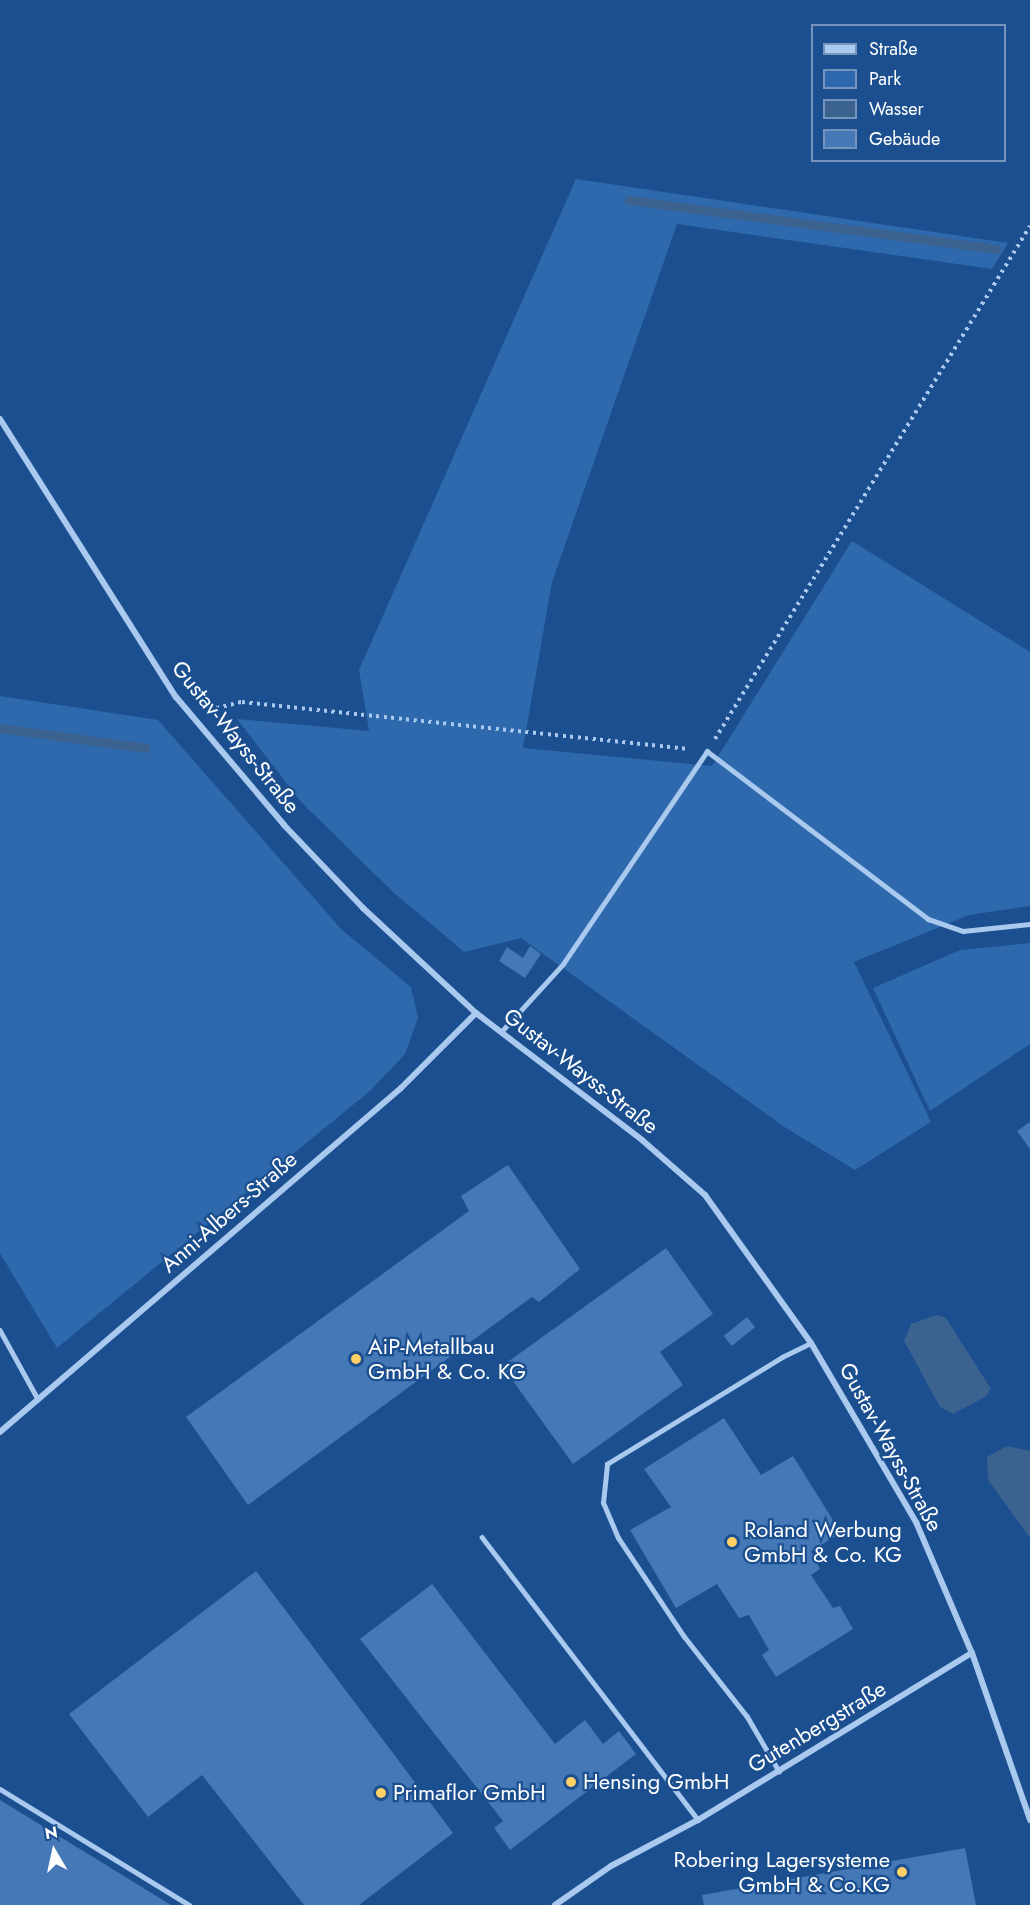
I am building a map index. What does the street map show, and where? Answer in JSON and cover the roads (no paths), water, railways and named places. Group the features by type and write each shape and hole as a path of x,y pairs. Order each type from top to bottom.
{"street":[{"name":"Gustav-Wayss-Straße","path":"0,420 176,697 284,825 363,908 476,1013 705,1195 811,1343 915,1522 972,1653 1030,1820"},
{"name":"Anni-Albers-Straße","path":"0,1432 401,1088 476,1013"},
{"name":"Gutenbergstraße","path":"555,1905 611,1866 698,1820 972,1653"}],"lane":[{"path":"501,1032 563,964 707,751 928,919 963,931 1030,924"},
{"path":"0,1330 38,1399"},
{"path":"779,1772 747,1717 684,1637 618,1538 603,1503 607,1464 782,1357 811,1343"},
{"path":"482,1537 698,1820"},
{"path":"0,1789 189,1905"}],"water":[{"path":"936,1315 946,1318 991,1389 985,1397 953,1414 940,1407 904,1341 911,1324"},
{"path":"1007,1446 1030,1451 1030,1538 988,1480 987,1457"}],"waterway":[{"path":"629,200 997,249"},
{"path":"0,728 146,748"}],"place":[{"name":"AiP-Metallbau GmbH & Co. KG","path":"356,1359"},
{"name":"Roland Werbung GmbH & Co. KG","path":"732,1542"},
{"name":"Hensing GmbH","path":"571,1782"},
{"name":"Primaflor GmbH","path":"381,1793"},
{"name":"Robering Lagersysteme GmbH & Co.KG","path":"902,1872"}]}
